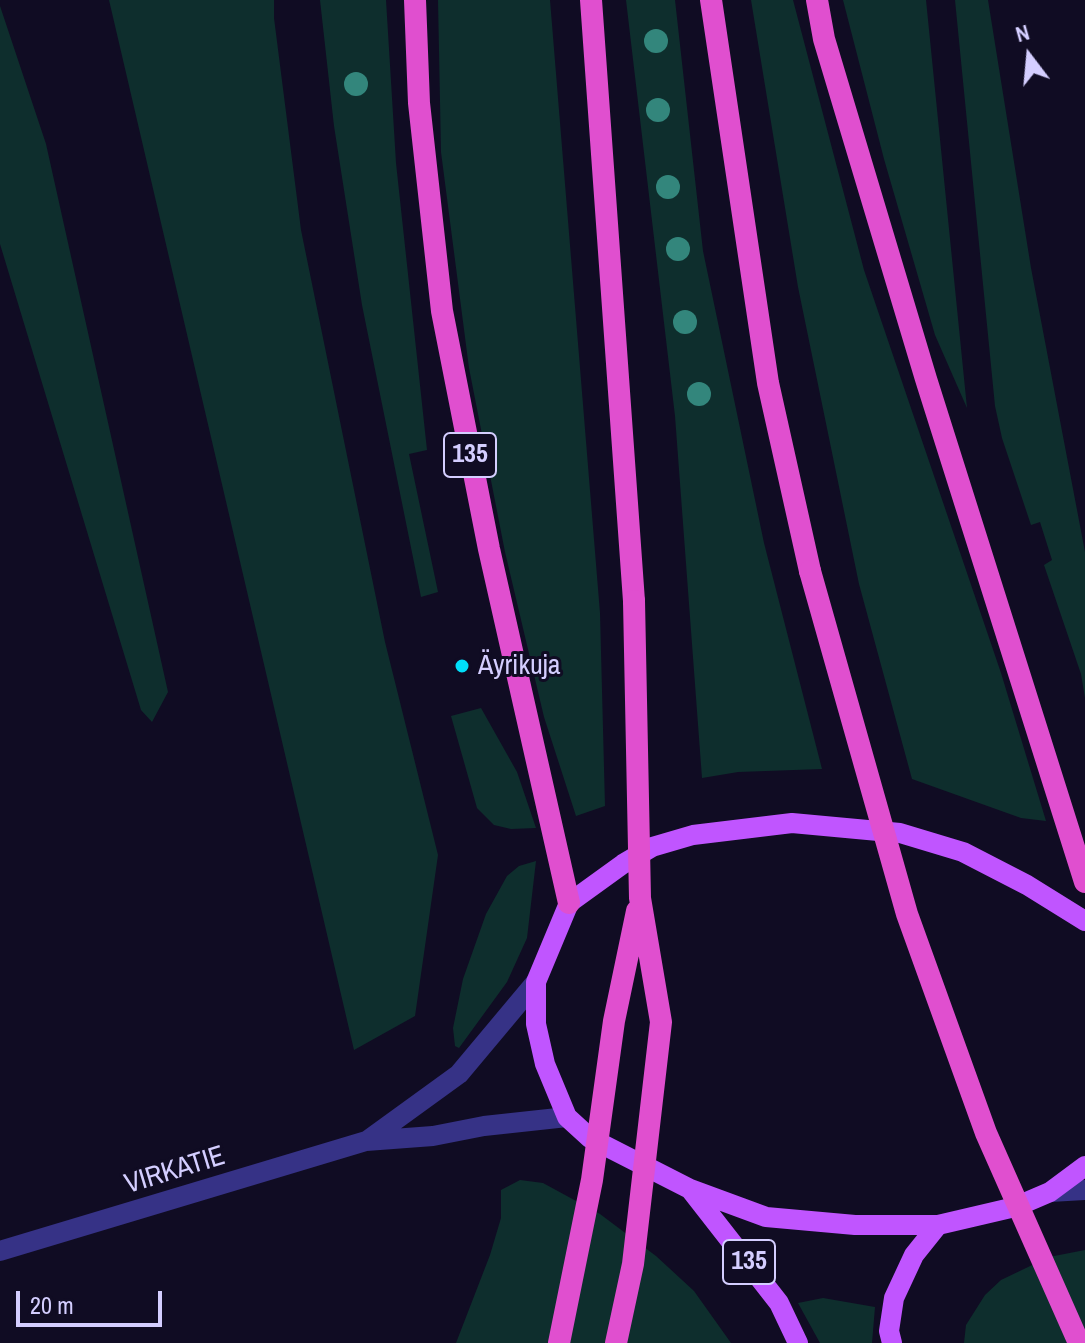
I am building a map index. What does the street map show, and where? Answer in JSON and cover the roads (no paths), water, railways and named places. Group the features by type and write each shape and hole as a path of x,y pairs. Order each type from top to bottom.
{"highway":[{"name":"135","path":"415,0 419,103 442,311 489,549 569,903"},
{"path":"591,0 634,601 640,898 661,1022 633,1264 616,1343"},
{"path":"711,0 765,368 810,571 907,914 986,1133 1079,1343"},
{"path":"817,0 824,39 926,379 1085,882"},
{"path":"559,1343 592,1180 614,1021 640,898"}],"main road":[{"path":"569,903 652,847 693,835 792,823 900,833 963,852 1027,885 1085,921"},
{"name":"135","path":"569,903 536,982 536,1024 545,1064 567,1117 590,1138 690,1189 779,1303 798,1343"},
{"path":"690,1189 766,1217 855,1225 938,1225 1015,1207 1050,1192 1085,1166"},
{"path":"892,1343 889,1331 894,1298 914,1255 938,1225"}],"street":[{"name":"VIRKATIE","path":"366,1141 459,1074 536,982"},
{"name":"VIRKATIE","path":"0,1251 366,1141 433,1136 484,1126 567,1117"},
{"path":"1050,1192 1085,1190"}],"place":[{"name":"Äyrikuja","path":"462,666"}]}
